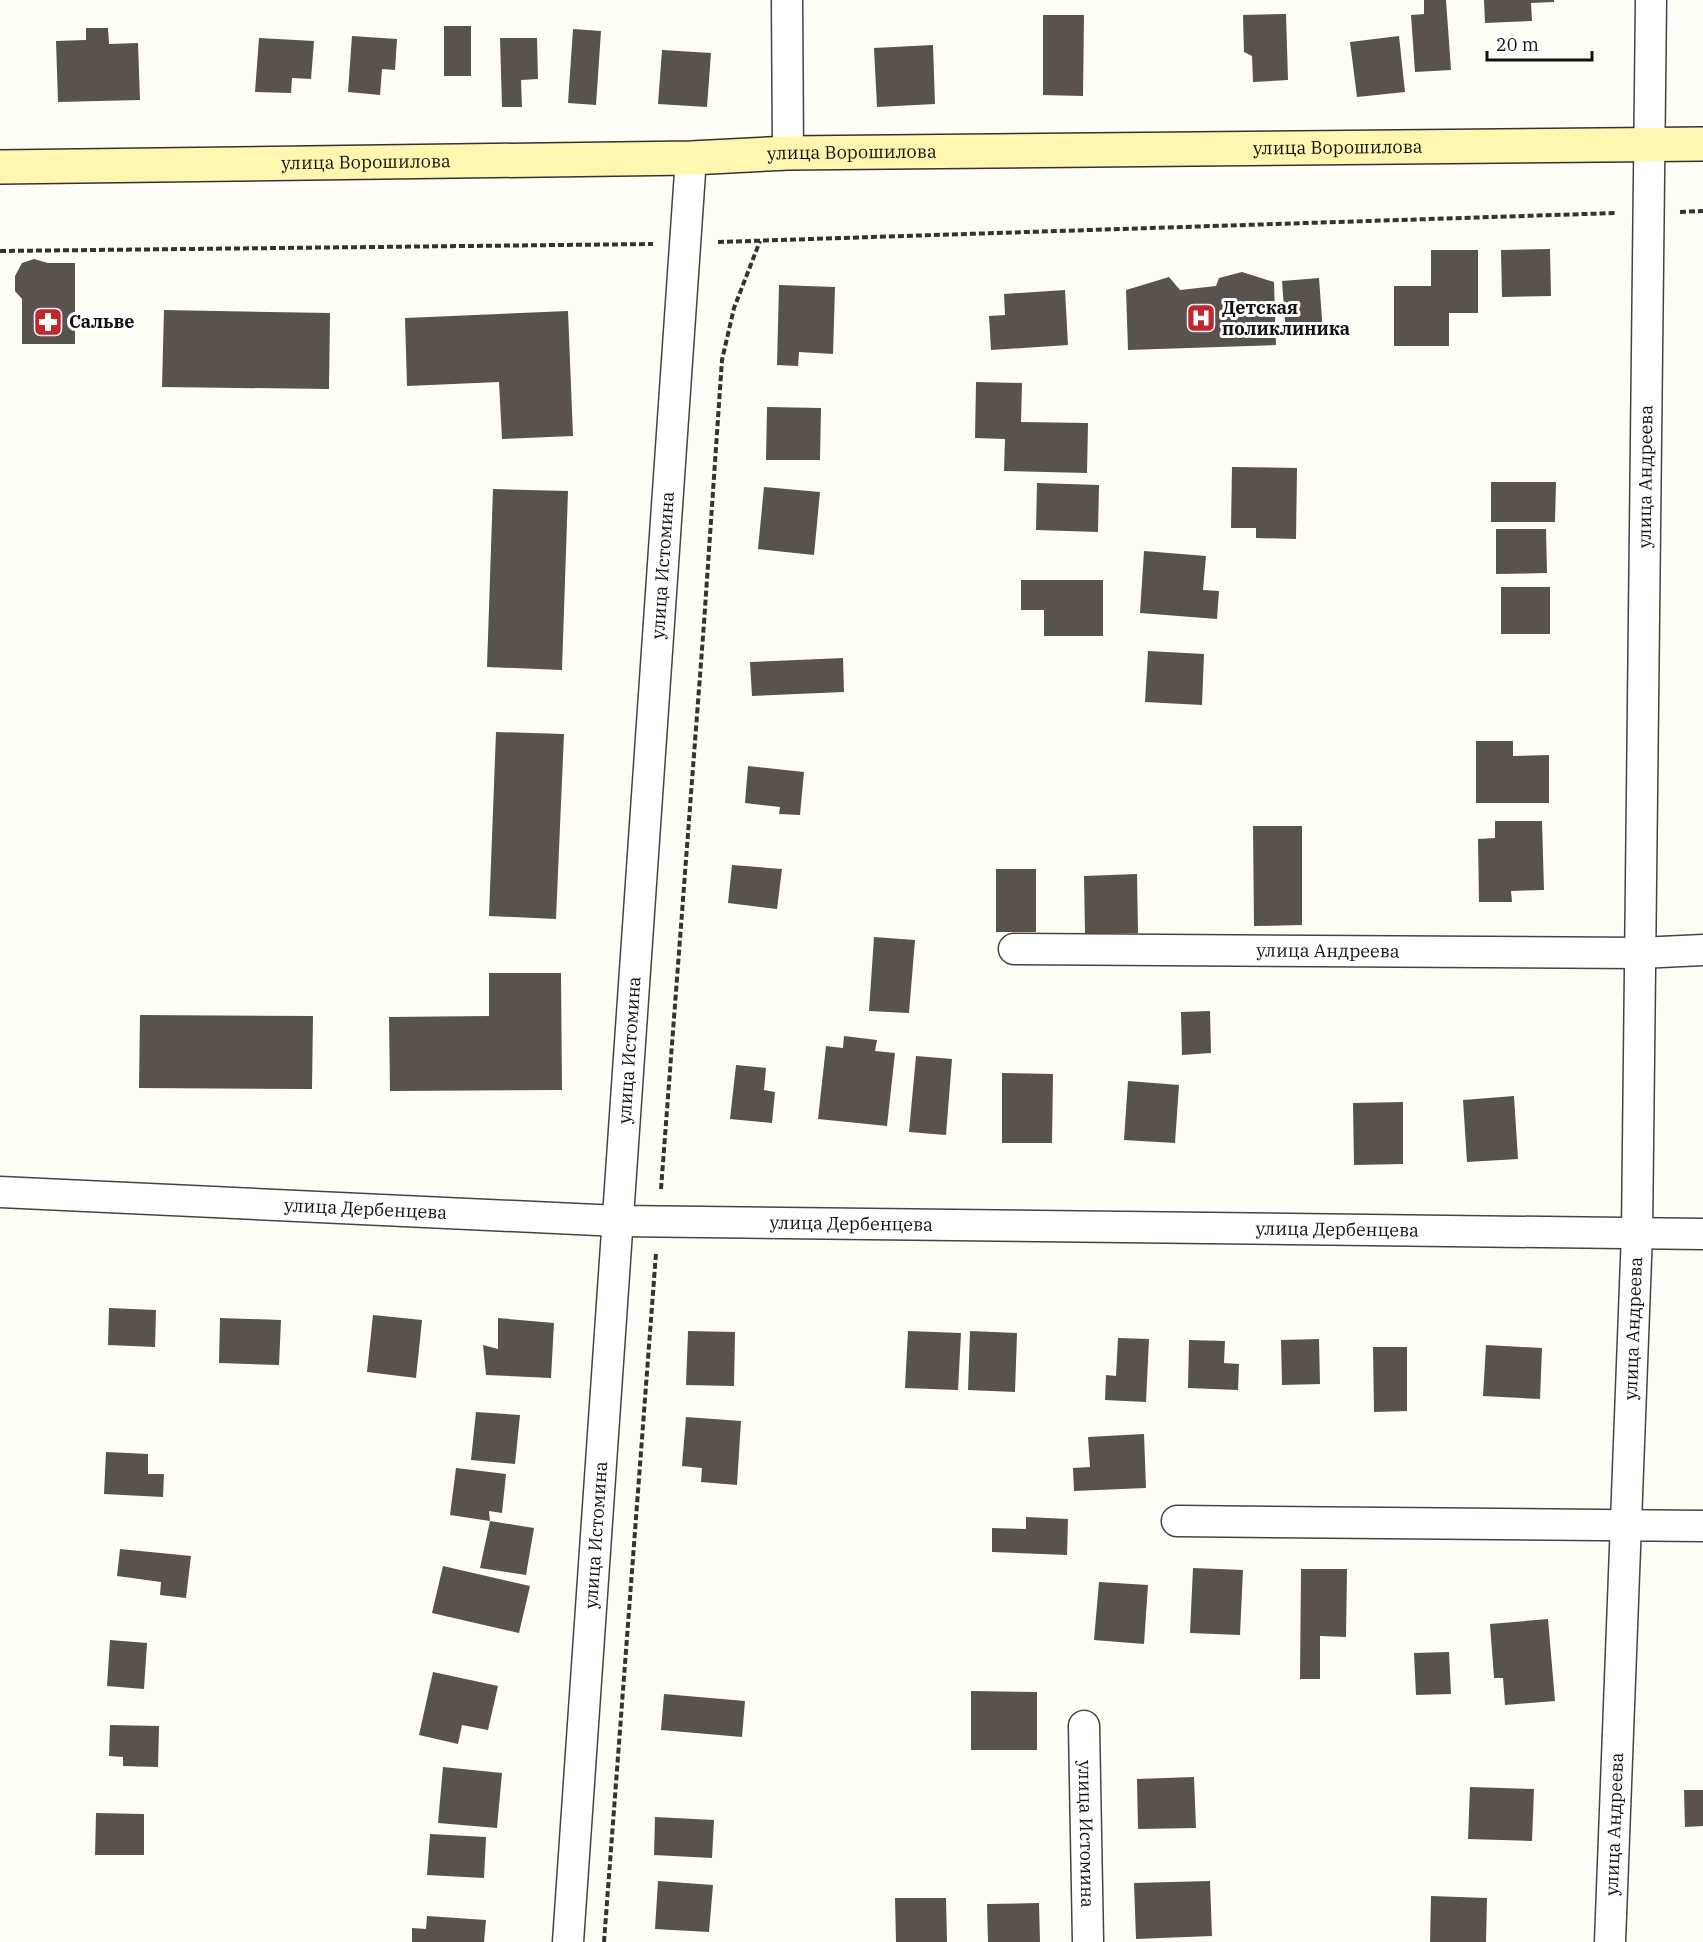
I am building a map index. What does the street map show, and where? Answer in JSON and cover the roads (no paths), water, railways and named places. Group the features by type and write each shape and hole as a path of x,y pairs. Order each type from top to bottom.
{"main road":[{"name":"улица Ворошилова","path":"0,167 691,158 788,153 1703,144"}],"street":[{"path":"787,0 788,153"},
{"name":"улица Андреева","path":"1610,1942 1637,1233 1651,0"},
{"name":"улица Истомина","path":"568,1942 691,158"},
{"name":"улица Андреева","path":"1014,949 1640,953 1703,950"},
{"name":"улица Дербенцева","path":"0,1192 618,1221 1703,1234"},
{"path":"1177,1521 1703,1526"},
{"name":"улица Истомина","path":"1084,1726 1088,1942"}],"place":[{"name":"Детская поликлиника","path":"1201,318"},
{"name":"Сальве","path":"48,322"}]}
